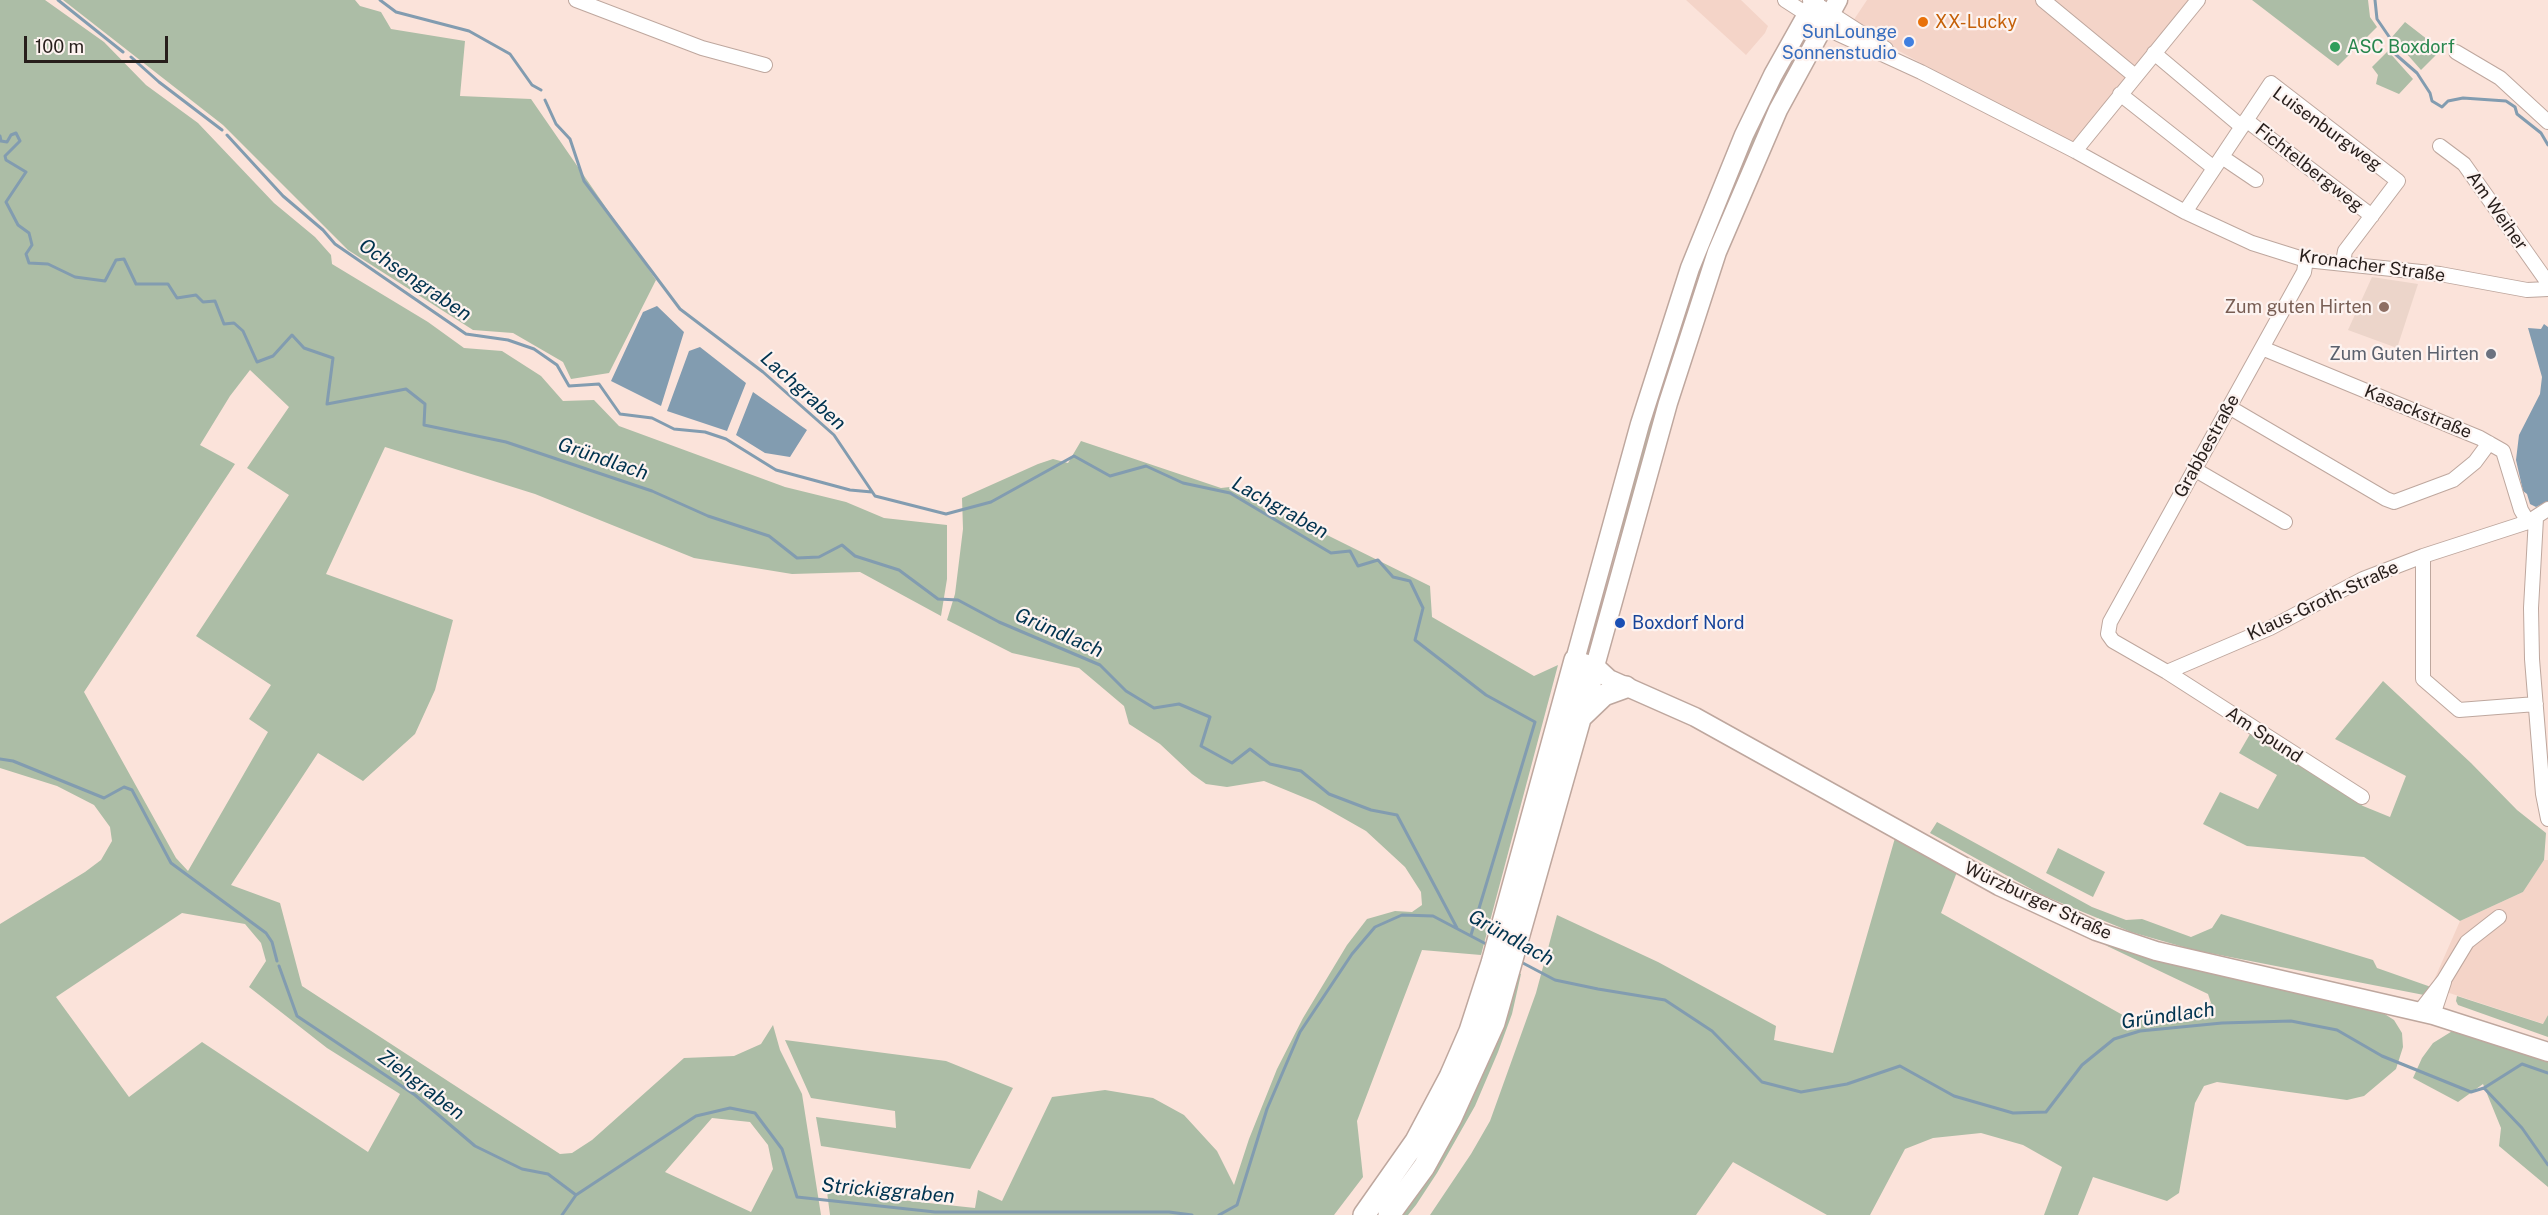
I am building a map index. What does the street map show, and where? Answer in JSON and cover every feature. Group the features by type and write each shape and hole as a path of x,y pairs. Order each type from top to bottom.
{"highway":[{"path":"1508,942 1580,717 1585,663"},
{"path":"1364,1215 1416,1141 1442,1093 1501,966 1585,663"},
{"path":"1580,717 1604,695 1626,687"},
{"path":"1389,1215 1424,1167 1459,1103 1494,1023 1501,966"}],"main road":[{"path":"1585,663 1640,424 1690,268 1733,158 1811,4"},
{"path":"1585,663 1709,274 1737,200 1766,134 1830,13"},
{"name":"Würzburger Straße","path":"1585,663 1609,679 1695,717 1999,886 2096,931 2163,953 2426,1013 2548,1052"},
{"name":"Würzburger Straße","path":"1585,663 1619,671 1695,717"}],"street":[{"path":"576,0 702,48 765,65"},
{"name":"Kronacher Straße","path":"1785,0 1811,4 1830,13 1921,72 2075,151 2185,212 2252,243 2306,260 2343,262 2440,274 2527,290 2548,289"},
{"path":"2043,0 2135,76"},
{"path":"2075,151 2198,0"},
{"path":"2456,52 2500,78 2548,122"},
{"name":"Fichtelbergweg","path":"2154,53 2244,123 2372,216"},
{"name":"Luisenburgweg","path":"2185,212 2271,83 2398,182 2345,251 2343,262"},
{"path":"2120,94 2218,162 2256,180"},
{"name":"Am Weiher","path":"2440,146 2463,164 2548,283"},
{"name":"Grabbestraße","path":"2167,672 2113,641 2108,634 2110,622 2304,272 2306,260"},
{"name":"Kasackstraße","path":"2262,348 2504,451 2521,510 2538,516"},
{"path":"2229,407 2386,500 2394,502 2453,480 2475,462 2489,443"},
{"path":"2194,469 2285,522"},
{"path":"2538,516 2531,608 2532,659 2543,794 2548,819"},
{"name":"Klaus-Groth-Straße","path":"2167,672 2270,628 2363,579 2538,516"},
{"path":"2423,556 2423,678 2459,710 2536,704"},
{"name":"Am Spund","path":"2167,672 2362,797"},
{"path":"2426,1013 2466,942 2499,917"}],"shaded area":[{"path":"1686,0 1741,0 1768,26 1765,33 1746,55"},
{"path":"1867,0 2189,0 2074,147 1857,28 1853,21"},
{"name":"Zum guten Hirten","path":"2372,277 2418,284 2397,348 2348,330"},
{"path":"2544,860 2548,860 2548,1015 2544,1024 2431,987 2460,921 2523,892"}],"green space":[{"path":"0,0 45,0 104,42 146,85 198,123 274,203 315,237 331,255 332,264 428,322 464,348 502,351 541,376 563,401 594,400 619,426 785,487 846,502 884,518 947,525 947,579 941,616 860,572 792,574 694,558 535,494 385,447 326,574 453,620 435,690 415,734 363,781 318,753 231,885 280,903 302,986 560,1154 572,1153 592,1140 684,1058 734,1056 761,1044 773,1025 780,1050 802,1094 821,1215 0,1215 0,924 85,872 101,860 112,841 110,827 94,805 57,786 0,768","holes":["250,370 289,407 247,468 289,495 196,636 271,685 249,719 268,732 188,871 176,858 84,692 235,464 200,445 230,396","182,913 245,924 261,943 266,961 249,987 327,1048 400,1094 368,1152 202,1042 129,1097 56,997","712,1118 750,1122 768,1145 773,1169 751,1212 665,1172"]},
{"path":"63,0 355,0 360,6 381,12 391,29 465,41 460,96 531,99 656,280 609,373 571,379 563,362 513,333 473,330 348,250 223,125"},
{"name":"ASC Boxdorf","path":"2252,0 2368,0 2370,17 2377,27 2338,66"},
{"path":"2405,22 2441,50 2421,70 2392,37"},
{"path":"1808,24 1811,26 1777,88 1751,149 1596,642 1592,641 1617,550 1629,492 1671,344 1730,182"},
{"path":"2388,51 2413,79 2399,94 2376,84 2378,75 2372,67"},
{"path":"1081,441 1221,488 1230,487 1430,586 1432,617 1534,676 1558,665 1481,955 1422,950 1357,1121 1363,1177 1334,1215 830,1215 827,1192 975,1208 978,1190 1002,1201 1052,1097 1105,1090 1153,1098 1184,1115 1217,1151 1234,1185 1249,1139 1277,1069 1303,1018 1347,945 1367,919 1395,911 1412,912 1422,905 1421,892 1405,867 1366,831 1315,802 1264,781 1227,787 1206,784 1160,744 1129,724 1124,706 1079,668 1012,653 947,620 955,594 963,529 962,498 1053,459 1068,463"},
{"path":"2383,681 2471,763 2517,810 2546,833 2544,860 2523,892 2460,921 2364,857 2247,846 2203,824 2220,792 2258,809 2277,775 2239,753 2250,734 2363,806 2390,817 2406,776 2335,739"},
{"path":"1937,822 2092,907 2126,920 2142,919 2191,937 2212,928 2221,914 2373,960 2377,968 2431,987 2424,995 2194,950 2131,932 2042,895 1930,833"},
{"path":"1895,838 1957,872 1941,913 2128,1018 2200,1010 2211,1003 2208,994 2105,945 2355,1004 2383,1013 2394,1020 2402,1033 2403,1047 2396,1069 2364,1096 2347,1100 2217,1082 2204,1086 2195,1103 2179,1193 2167,1201 2093,1177 2078,1215 2044,1215 2062,1167 2023,1145 1981,1133 1933,1138 1905,1149 1870,1215 1827,1215 1733,1162 1696,1215 1430,1215 1490,1121 1536,993 1557,915 1658,962 1776,1026 1774,1040 1833,1053"},
{"path":"2058,848 2105,872 2093,897 2046,873"},
{"path":"1516,972 1521,974 1512,1014 1475,1106 1416,1205 1408,1215 1397,1215"},
{"path":"2457,996 2543,1024 2548,1015 2548,1037 2458,1005"},
{"path":"2454,1030 2548,1062 2548,1187 2499,1146 2501,1128 2483,1084 2458,1102 2413,1078 2422,1058 2433,1043"},
{"path":"785,1040 946,1061 1013,1088 970,1169 821,1146 816,1117 896,1128 895,1111 811,1098"}],"water":[{"path":"657,306 684,332 661,406 611,381 643,312"},
{"path":"2544,324 2548,327 2548,501 2536,507 2530,504 2527,494 2523,491 2516,460 2519,435 2540,394 2542,377 2528,328 2541,329"},
{"path":"700,347 746,383 727,431 667,411 689,351"},
{"path":"753,392 807,430 790,457 765,453 736,435"}],"waterway":[{"name":"Ochsengraben","path":"58,0 123,52"},
{"name":"Lachgraben","path":"380,0 396,12 469,31 510,54 532,85 541,90"},
{"path":"2375,0 2377,19 2390,38 2394,53 2417,73 2430,93 2432,101 2442,107 2448,101 2463,98 2506,101 2515,107 2517,114 2541,133 2548,145"},
{"name":"Ochsengraben","path":"131,57 159,82 222,130"},
{"name":"Lachgraben","path":"545,100 556,124 570,139 584,181 680,309 763,372 834,435 875,496 946,514 991,502 1074,456 1110,476 1146,466 1183,483 1230,493 1331,553 1350,551 1358,566 1378,560 1393,577 1410,581 1423,608 1415,640 1486,695 1535,722 1471,935"},
{"name":"Gründlach","path":"0,136 1,141 7,142 11,135 16,133 20,141 5,156 6,160 26,172 6,202 18,225 29,233 32,245 26,254 29,263 48,264 75,277 105,281 116,260 124,259 136,284 168,284 177,298 196,295 203,302 215,301 224,324 234,323 243,331 257,362 273,356 292,335 304,348 333,358 327,404 406,389 425,404 424,425 506,442 652,491 708,516 769,536 797,558 819,557 842,545 855,556 899,570 938,599 958,600 999,622 1100,665 1126,691 1154,708 1179,704 1210,717 1201,746 1232,763 1250,749 1270,764 1301,771 1329,794 1371,810 1397,815 1457,928"},
{"name":"Ochsengraben","path":"227,135 283,196 323,230 335,244 466,334 508,340 534,349 557,365 569,386 599,384 620,414 652,418 674,429 705,432 726,439 776,470 850,490 872,492"},
{"name":"Ziehgraben","path":"0,759 13,761 104,798 124,787 132,790 171,863 266,933 272,942 277,961"},
{"name":"Strickiggraben","path":"1219,1215 1237,1205 1267,1109 1300,1032 1352,954 1375,927 1402,915 1433,916 1488,945"},
{"name":"Gründlach","path":"1521,962 1555,980 1665,1000 1712,1031 1762,1082 1801,1092 1847,1084 1900,1066 1954,1096 2013,1113 2046,1112 2082,1065 2114,1039 2140,1031 2222,1023 2291,1021 2337,1030 2382,1056 2471,1092 2484,1088 2522,1064 2548,1073"},
{"name":"Ziehgraben","path":"279,966 297,1016 415,1095 475,1146 522,1169 548,1174 576,1195"},
{"path":"2484,1088 2522,1128 2548,1165"},
{"name":"Strickiggraben","path":"562,1215 576,1195 696,1116 730,1108 755,1113 782,1149 797,1197 935,1212 1169,1212 1192,1215"}],"place":[{"name":"XX-Lucky","path":"1923,22"},
{"name":"SunLounge Sonnenstudio","path":"1909,42"},
{"name":"ASC Boxdorf","path":"2335,47"},
{"name":"Zum guten Hirten","path":"2384,307"},
{"name":"Zum Guten Hirten","path":"2491,354"},
{"name":"Boxdorf Nord","path":"1620,623"}]}
